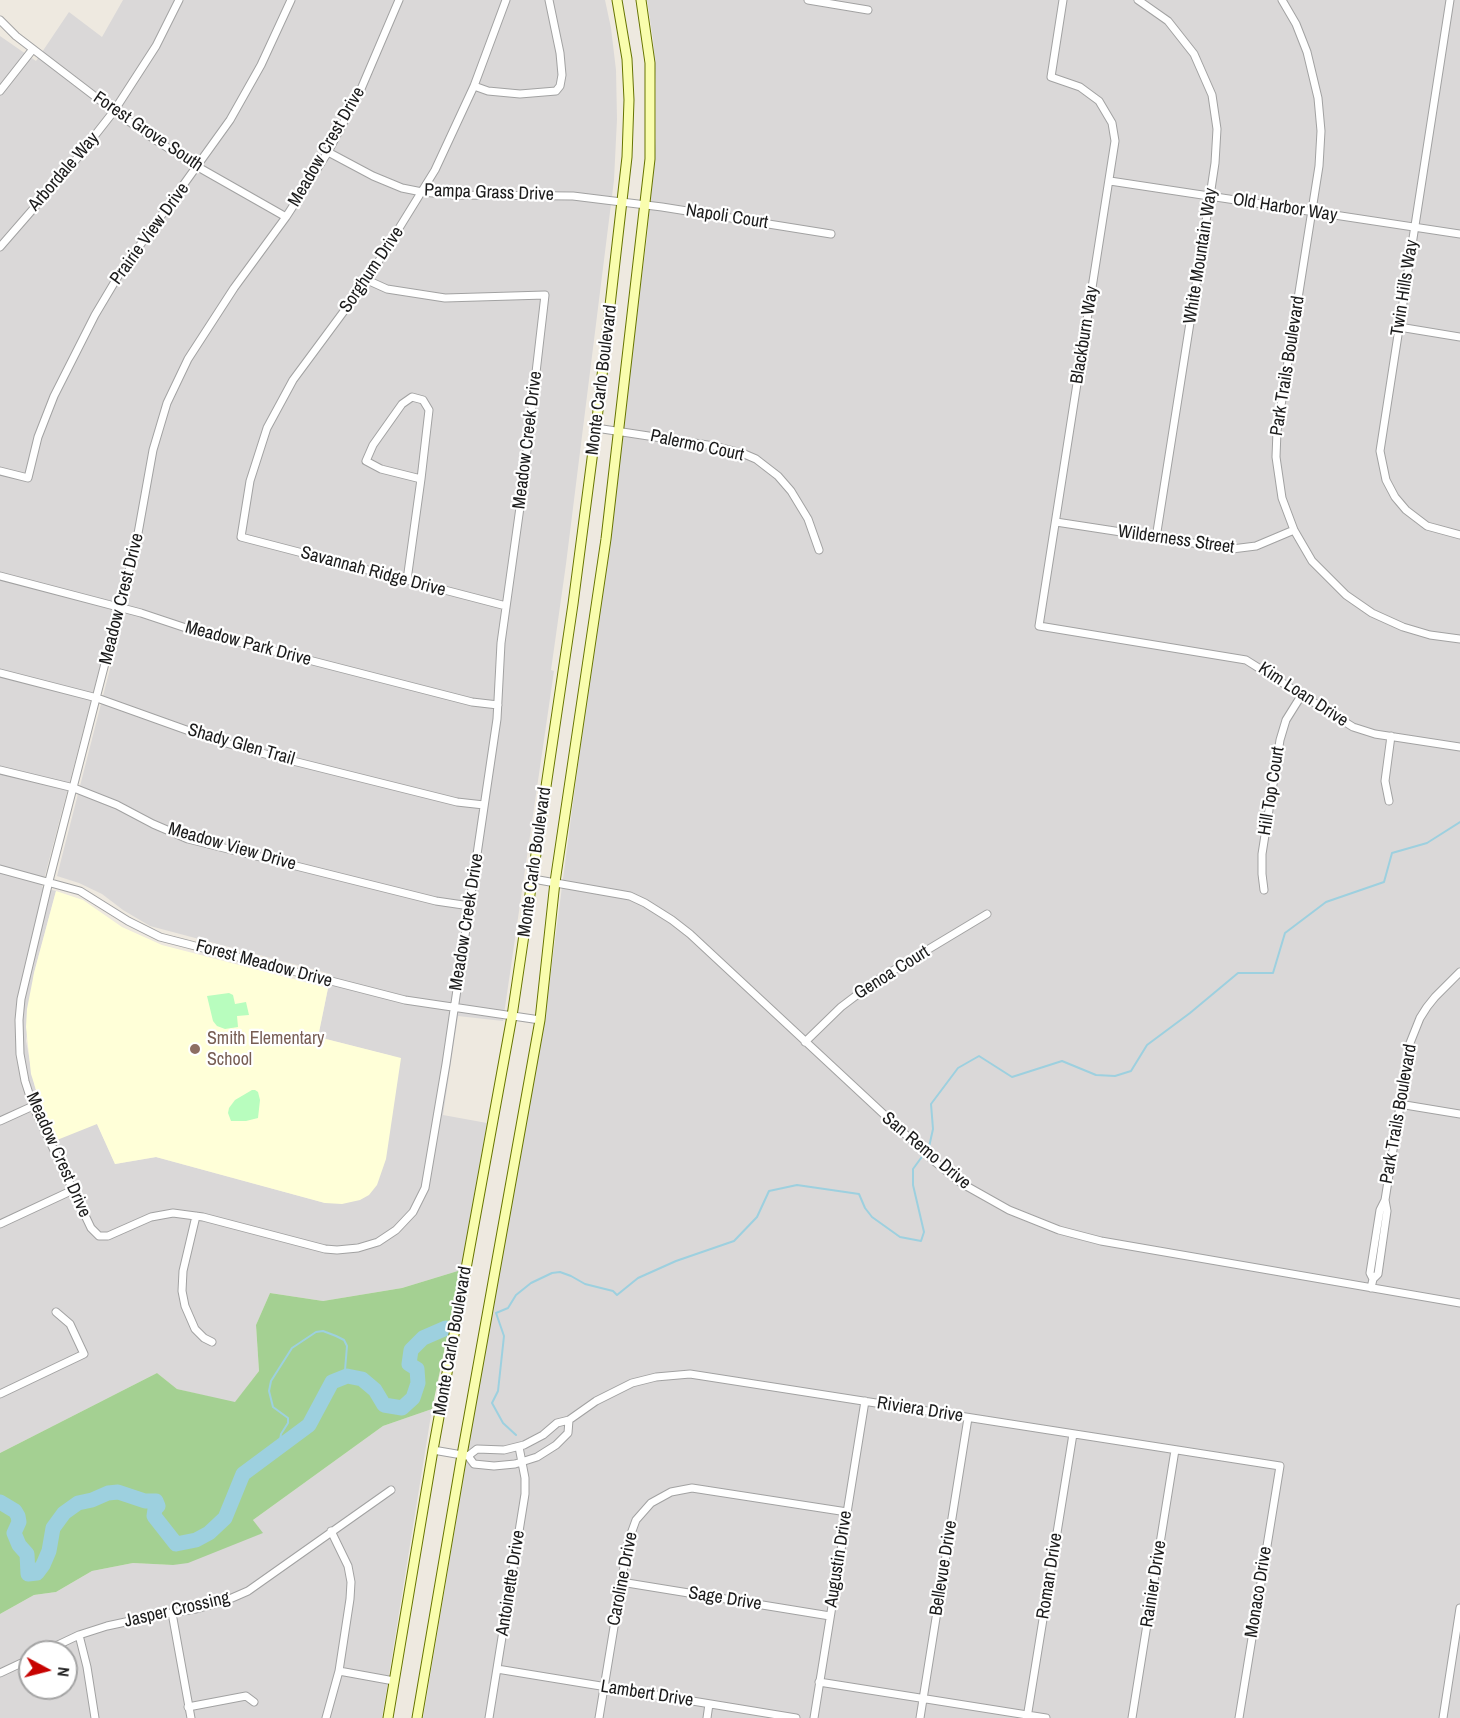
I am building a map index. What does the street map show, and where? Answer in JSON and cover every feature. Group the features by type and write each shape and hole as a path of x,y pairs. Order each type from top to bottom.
{"main road":[{"name":"Monte Carlo Boulevard","path":"388,1718 433,1450 512,1016 573,604 627,157 629,100 626,44 617,0"},
{"name":"Monte Carlo Boulevard","path":"417,1718 465,1456 540,1020 555,882 603,558 650,159 652,104 649,46 641,0"}],"street":[{"name":"Arbordale Way","path":"0,247 74,162 114,111 156,46 179,0"},
{"name":"Prairie View Drive","path":"0,471 28,478 38,437 54,396 94,315 120,273 230,120 261,65 291,0"},
{"name":"Meadow Crest Drive","path":"99,1236 91,1228 33,1106 20,1054 20,1009 49,881 121,608 139,532 153,450 177,380 211,321 286,217 328,152 361,88 399,0"},
{"name":"Sorghum Drive","path":"241,537 250,481 267,428 293,380 367,280 422,192 446,148 474,86 506,0"},
{"path":"474,86 488,91 520,94 556,90 561,86 560,53 549,0"},
{"path":"808,0 868,10"},
{"name":"Blackburn Way","path":"1039,626 1115,141 1108,115 1099,100 1074,84 1051,77 1063,0"},
{"name":"White Mountain Way","path":"1138,0 1160,14 1194,54 1208,84 1217,129 1210,196 1156,538"},
{"name":"Park Trails Boulevard","path":"1282,0 1302,38 1311,67 1318,99 1320,148 1276,443 1279,486 1294,530 1312,561 1334,584 1359,604 1386,621 1431,635 1460,639"},
{"name":"Twin Hills Way","path":"1450,0 1381,441 1383,471 1395,496 1413,516 1427,526 1460,535"},
{"name":"Forest Grove South","path":"0,20 16,36 114,111 198,167 286,217"},
{"name":"Forest Grove South","path":"0,28 16,36"},
{"path":"0,91 33,49"},
{"name":"Pampa Grass Drive","path":"328,152 373,176 402,188 422,192 455,195 573,196 623,202"},
{"name":"Old Harbor Way","path":"1110,181 1460,234"},
{"name":"Napoli Court","path":"623,202 831,234"},
{"name":"Meadow Creek Drive","path":"99,1236 108,1236 159,1214 173,1213 196,1216 319,1247 337,1250 366,1247 396,1230 418,1204 427,1179 470,906 498,705 501,643 545,295 438,297 387,289 367,280"},
{"path":"1399,327 1460,337"},
{"path":"407,580 421,479 429,410 423,400 412,397 402,404 373,445 366,462 381,470 421,479"},
{"name":"Palermo Court","path":"596,428 723,447 756,459 778,476 791,491 808,519 819,550"},
{"name":"Wilderness Street","path":"1056,522 1218,548 1238,549 1256,546 1294,530"},
{"name":"Savannah Ridge Drive","path":"241,537 506,606"},
{"name":"Meadow Park Drive","path":"0,576 121,608 192,630 472,702 498,705"},
{"name":"Kim Loan Drive","path":"1039,626 1245,660 1353,728 1460,747"},
{"name":"Shady Glen Trail","path":"0,673 97,698 206,737 252,750 457,802 484,805"},
{"name":"Hill Top Court","path":"1264,890 1262,854 1280,740 1286,720 1301,696"},
{"path":"1389,801 1385,781 1392,736"},
{"name":"Meadow View Drive","path":"0,770 74,788 117,804 153,824 188,839 436,901 470,906"},
{"name":"Forest Meadow Drive","path":"0,869 49,881 87,895 128,921 160,937 393,997 540,1020"},
{"name":"San Remo Drive","path":"532,879 630,896 663,914 690,934 934,1161 961,1183 995,1203 1036,1222 1101,1241 1460,1303"},
{"name":"Genoa Court","path":"805,1042 861,991 987,914"},
{"name":"Park Trails Boulevard","path":"1371,1287 1373,1279 1370,1273 1371,1262 1380,1210 1385,1200 1399,1104 1414,1031 1435,997 1460,972"},
{"path":"1399,1104 1460,1114"},
{"path":"0,1121 33,1106"},
{"path":"0,1224 73,1190"},
{"path":"196,1216 183,1270 182,1291 185,1306 195,1329 212,1342"},
{"path":"0,1394 84,1354 70,1324 56,1312"},
{"name":"Riviera Drive","path":"465,1456 477,1449 497,1450 519,1447 543,1435 557,1423 569,1420 620,1388 645,1379 679,1374 714,1376 1280,1466"},
{"name":"Augustin Drive","path":"814,1718 865,1401"},
{"name":"Bellevue Drive","path":"920,1718 968,1418"},
{"name":"Riviera Drive","path":"433,1450 465,1456 474,1464 481,1465 501,1466 522,1462 545,1453 556,1445 568,1433 569,1420"},
{"name":"Roman Drive","path":"1027,1717 1073,1434"},
{"name":"Antoinette Drive","path":"489,1718 524,1502 525,1478 519,1447"},
{"name":"Rainier Drive","path":"1132,1718 1175,1450"},
{"name":"Monaco Drive","path":"1239,1718 1280,1466"},
{"name":"Caroline Drive","path":"599,1718 628,1542 636,1520 651,1503 671,1492 685,1488 700,1488 847,1512"},
{"name":"Jasper Crossing","path":"68,1640 129,1620 196,1609 225,1601 248,1591 391,1490"},
{"path":"326,1718 339,1671 351,1582 348,1566 331,1531"},
{"name":"Sage Drive","path":"621,1582 830,1616"},
{"path":"1443,1718 1460,1608"},
{"path":"172,1613 191,1718"},
{"path":"79,1635 95,1718"},
{"path":"0,1673 18,1665"},
{"name":"Lambert Drive","path":"497,1669 796,1718"},
{"path":"339,1671 394,1681"},
{"path":"819,1682 1027,1717 1046,1718"},
{"path":"188,1707 246,1696 254,1702"},
{"path":"707,1718 709,1704"}],"shaded area":[{"path":"123,0 605,0 616,70 617,119 614,180 551,670 554,671 503,1021 458,1016 443,1115 487,1123 461,1270 402,1288 323,1301 270,1293 256,1325 259,1371 235,1403 177,1389 157,1373 0,1453 0,36 36,61 69,12 102,37","holes":["128,560 137,563 57,876 102,894 150,926 331,974 318,1037 392,1056 325,1203 156,1157 115,1164 97,1124 40,1102 35,1088 26,1041 34,973 56,891 42,887"]},
{"path":"647,0 1460,0 1460,1718 423,1718 471,1432 544,1024 647,237 656,138 656,83"},
{"name":"Smith Elementary School","path":"56,891 83,900 122,927 162,945 328,988 318,1037 401,1058 386,1159 377,1185 369,1195 360,1200 342,1204 325,1203 156,1157 115,1164 97,1124 57,1140 40,1102 31,1074 26,1027 34,973"},
{"path":"432,1409 382,1718 0,1718 0,1614 34,1595 56,1592 92,1571 133,1563 173,1565 262,1533 253,1520 383,1426"}],"green space":[{"path":"229,993 233,995 235,1004 246,1002 249,1015 237,1016 238,1027 225,1029 217,1026 213,1021 207,996"},
{"path":"252,1090 258,1092 260,1100 258,1118 231,1121 229,1108 235,1100"},
{"path":"461,1270 432,1409 383,1426 253,1520 263,1533 188,1563 173,1565 133,1563 92,1571 56,1592 34,1595 0,1614 0,1453 157,1373 177,1389 235,1402 259,1371 256,1325 270,1293 323,1301 402,1288"}],"waterway":[{"path":"516,1435 503,1423 492,1403 498,1391 504,1336 496,1313 508,1308 516,1295 531,1283 552,1273 560,1272 585,1284 613,1291 617,1295 638,1278 676,1261 734,1241 757,1217 769,1191 797,1185 859,1194 872,1217 900,1237 921,1241 924,1232 913,1185 913,1169 929,1147 933,1129 931,1104 958,1068 979,1056 1012,1077 1062,1061 1096,1075 1115,1076 1131,1071 1147,1045 1238,973 1273,973 1285,933 1326,902 1384,882 1392,853 1427,843 1460,822"},
{"path":"0,1502 15,1511 18,1516 19,1522 14,1533 19,1545 27,1554 28,1574 37,1573 43,1565 49,1551 53,1528 64,1513 78,1503 108,1493 118,1492 145,1501 156,1501 158,1506 154,1516 176,1544 196,1540 209,1533 225,1518 243,1474 309,1425 332,1382 347,1376 362,1379 375,1390 384,1405 402,1408 413,1398 418,1383 417,1369 409,1364 411,1350 423,1338 446,1328"},
{"path":"279,1448 281,1434 288,1423 288,1418 273,1407 269,1391 271,1381 292,1348 316,1332 323,1331 344,1340 347,1346 345,1370 347,1376"}],"place":[{"name":"Smith Elementary School","path":"195,1049"}]}
